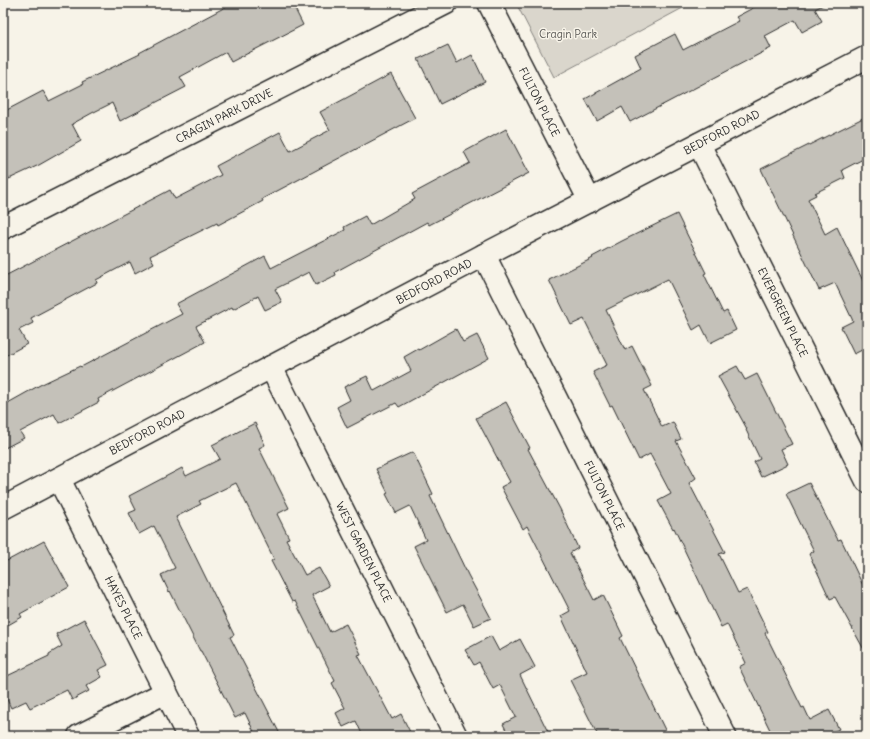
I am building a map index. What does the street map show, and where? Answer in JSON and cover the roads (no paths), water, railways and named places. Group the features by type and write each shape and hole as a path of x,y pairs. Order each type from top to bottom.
{"street":[{"name":"CRAGIN PARK DRIVE","path":"3,228 446,3"},
{"name":"FULTON PLACE","path":"489,3 590,201"},
{"name":"BEDFORD ROAD","path":"3,508 484,255 867,57"},
{"name":"EVERGREEN PLACE","path":"699,144 867,481"},
{"name":"FULTON PLACE","path":"484,255 725,736"},
{"name":"WEST GARDEN PLACE","path":"271,367 456,736"},
{"name":"HAYES PLACE","path":"59,479 188,736"},
{"path":"79,736 166,692"}],"park label":[{"name":"Cragin Park","path":"568,34"}]}
